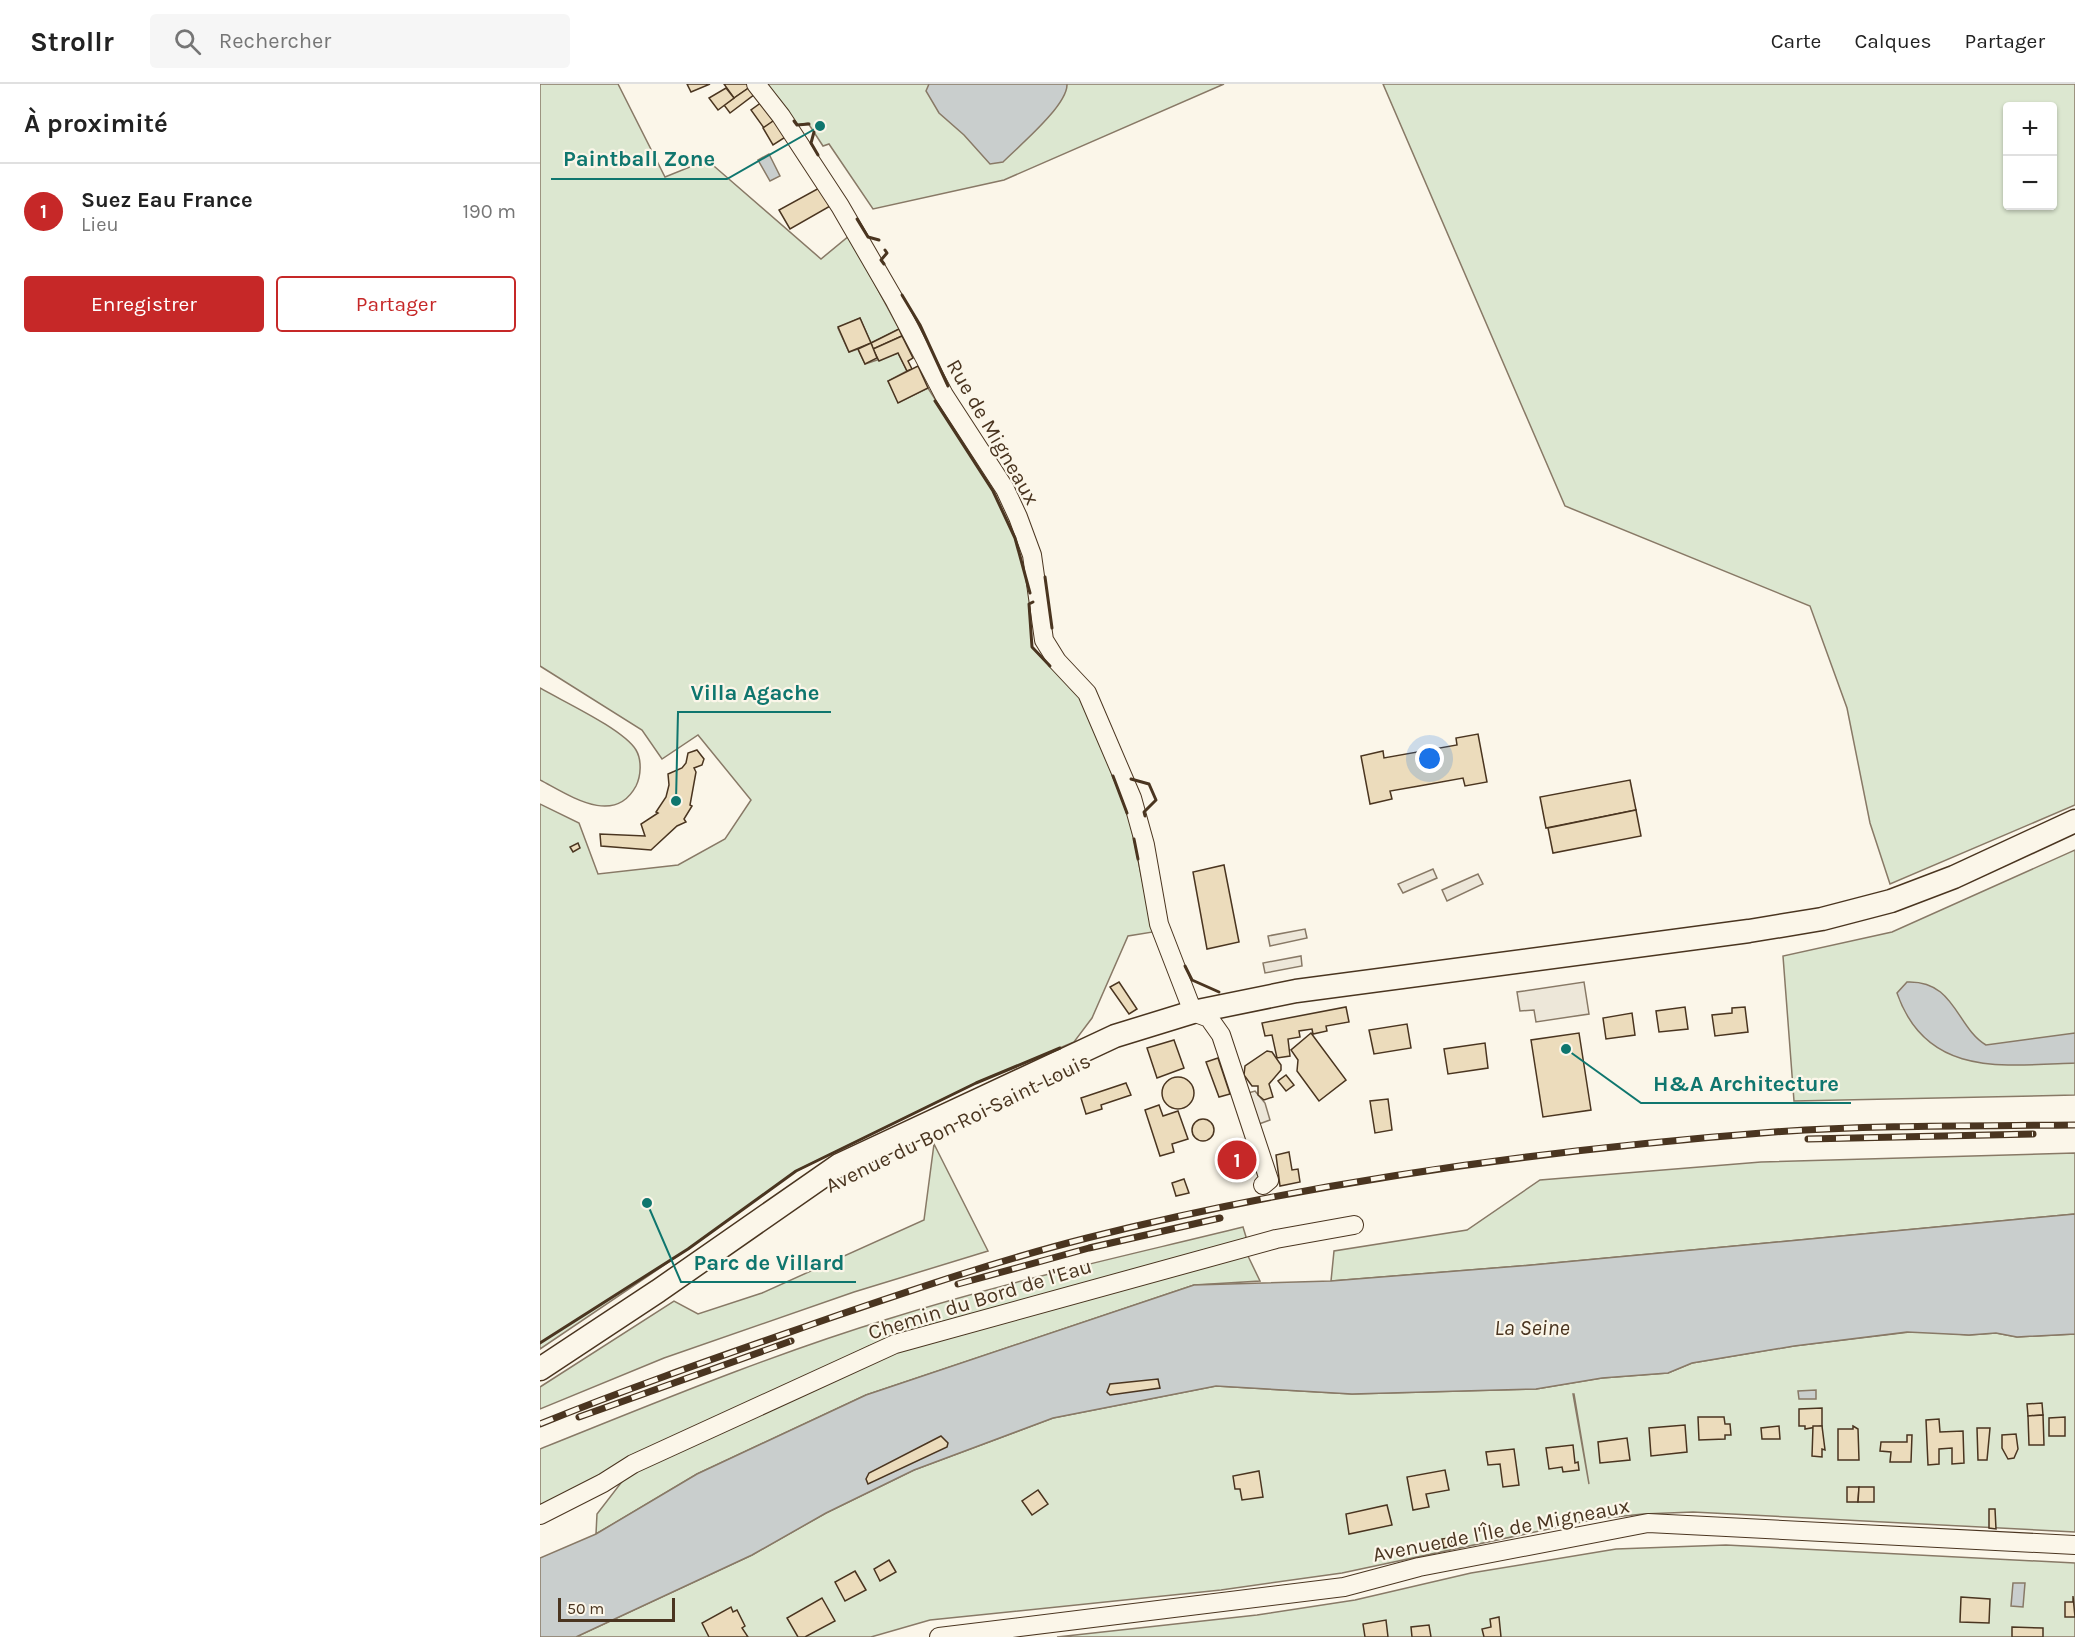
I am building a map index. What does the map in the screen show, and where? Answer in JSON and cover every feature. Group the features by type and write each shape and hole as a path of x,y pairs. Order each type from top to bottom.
{"main road":[{"name":"Avenue du Bon Roi Saint-Louis","path":"540,1369 658,1291 853,1170 1112,1050 1201,1015 1339,984 1786,926 1858,910 1954,878 2075,821"}],"street":[{"name":"Rue de Migneaux","path":"756,84 792,132 840,206 895,301 944,395 1005,489 1018,517 1032,555 1044,640 1057,661 1087,693 1132,798 1145,845 1159,924 1201,1015 1221,1035 1269,1180 1263,1185"},
{"name":"Chemin du Bord de l'Eau","path":"540,1515 603,1484 633,1464 895,1344 1276,1239 1354,1225"},
{"name":"Avenue de l'Île de Migneaux","path":"939,1637 1344,1587 1419,1567 1648,1524 2075,1545"}],"green space":[{"path":"540,84 618,84 665,177 707,160 821,259 849,236 899,329 871,343 860,318 838,328 849,352 858,349 865,364 898,353 907,371 888,381 899,402 928,388 993,491 1015,538 1033,603 1029,605 1032,647 1085,703 1130,821 1153,932 1128,936 1092,1018 1074,1042 976,1083 796,1171 688,1249 540,1349 540,804 579,823 598,874 678,865 725,839 751,800 698,735 662,759 642,730 540,666"},
{"path":"766,84 1224,84 1004,180 873,209 829,144 823,146 808,123 797,125"},
{"path":"1383,84 2075,84 2075,805 1890,884 1870,823 1847,708 1810,606 1565,506"},
{"path":"540,688 619,733 636,750 640,763 639,778 627,798 616,804 604,806 591,804 540,780"},
{"path":"2075,850 2075,1095 1794,1101 1783,956 1892,932"},
{"path":"934,1144 988,1251 854,1292 664,1358 540,1409 540,1387 674,1301 698,1314 762,1293 924,1220"},
{"path":"2075,1153 2075,1214 1532,1265 1331,1281 1334,1251 1467,1230 1540,1180 1761,1162"},
{"path":"1243,1227 1247,1240 869,1346 540,1510 540,1449 756,1364 888,1319 1021,1281"},
{"path":"1247,1254 1260,1281 1194,1285 866,1395 697,1474 596,1534 597,1514 627,1475 894,1350"},
{"path":"1918,1331 1969,1335 1996,1333 2017,1337 2075,1334 2075,1532 1693,1512 1643,1514 1596,1519 1342,1573 1221,1590 930,1620 871,1637 576,1637 752,1555 826,1513 914,1470 1053,1418 1216,1386 1352,1394 1536,1389 1602,1378 1668,1373 1692,1363 1794,1346","holes":["1573,1394 1574,1394 1589,1484"]},
{"path":"1726,1545 2075,1563 2075,1637 1057,1637 1257,1615 1355,1600 1471,1573 1616,1549"}],"shaded area":[{"path":"1433,869 1437,878 1403,893 1398,884"},
{"path":"1478,874 1483,884 1447,901 1442,890"},
{"path":"1305,929 1307,938 1270,946 1268,936"},
{"path":"1301,956 1302,966 1265,973 1263,963"},
{"path":"1584,982 1589,1014 1536,1022 1534,1010 1520,1011 1517,992"},
{"path":"1255,1091 1265,1103 1270,1120 1259,1124 1248,1093"}],"water":[{"path":"929,84 1067,84 1060,103 1041,125 1003,162 990,164 964,135 939,113 926,91"},
{"path":"769,154 780,176 770,181 758,160"},
{"path":"1907,982 1923,983 1935,988 1945,996 1976,1037 1986,1045 2075,1033 2075,1063 1994,1064 1970,1061 1947,1053 1927,1040 1910,1020 1897,993"},
{"name":"La Seine","path":"2075,1214 2075,1334 2017,1337 1996,1333 1969,1335 1907,1332 1794,1346 1692,1363 1668,1373 1602,1378 1536,1389 1352,1394 1216,1386 1053,1418 914,1470 826,1513 752,1555 576,1637 540,1637 540,1558 596,1534 697,1474 866,1395 1194,1285 1331,1281 1532,1265"},
{"path":"1816,1390 1816,1399 1799,1399 1798,1391"},
{"path":"2013,1583 2025,1583 2023,1607 2011,1606"}],"building":[{"path":"687,84 710,84 691,92"},
{"path":"724,84 748,84 750,87 734,98"},
{"path":"750,87 755,94 730,113 724,105"},
{"path":"726,88 734,98 718,110 709,98"},
{"path":"762,102 775,120 764,128 751,110"},
{"path":"776,119 787,136 773,145 763,128"},
{"path":"821,187 832,205 790,229 779,210"},
{"path":"860,318 871,343 849,352 838,327"},
{"path":"899,329 902,336 873,349 871,343"},
{"path":"902,336 913,358 908,361 912,369 907,371 898,353 879,361 873,349"},
{"path":"871,343 877,358 865,364 858,349"},
{"path":"918,366 928,388 898,403 888,381"},
{"path":"1478,734 1487,782 1465,786 1463,778 1390,791 1392,799 1370,804 1361,756 1383,751 1384,758 1457,745 1456,738"},
{"path":"697,750 704,759 702,765 694,768 696,772 690,805 692,806 684,819 686,822 677,826 651,850 601,846 600,834 645,836 641,824 658,813 656,812 666,797 669,785 668,774 682,768 686,763 688,753"},
{"path":"1630,780 1636,810 1546,828 1540,797"},
{"path":"1636,810 1641,836 1553,853 1548,828"},
{"path":"578,843 580,848 573,852 570,847"},
{"path":"1224,865 1239,942 1207,949 1193,872"},
{"path":"1119,982 1137,1009 1129,1014 1110,987"},
{"path":"1346,1007 1349,1022 1326,1026 1327,1031 1313,1034 1312,1029 1299,1031 1300,1037 1288,1039 1290,1056 1277,1058 1272,1035 1265,1036 1262,1023"},
{"path":"1685,1007 1688,1029 1659,1032 1656,1011"},
{"path":"1745,1007 1748,1032 1715,1036 1712,1015 1732,1013 1732,1008"},
{"path":"1632,1013 1635,1035 1606,1039 1603,1018"},
{"path":"1407,1024 1411,1048 1374,1054 1369,1030"},
{"path":"1311,1033 1346,1080 1319,1101 1297,1071 1298,1060 1291,1050"},
{"path":"1579,1033 1591,1110 1543,1117 1531,1040"},
{"path":"1174,1040 1184,1068 1157,1078 1147,1048"},
{"path":"1485,1043 1488,1068 1448,1074 1444,1049"},
{"path":"1267,1051 1272,1052 1281,1065 1281,1070 1269,1084 1273,1097 1264,1100 1258,1095 1258,1086 1252,1086 1244,1075 1245,1066"},
{"path":"1218,1058 1230,1094 1219,1097 1206,1062"},
{"path":"1286,1075 1294,1085 1286,1091 1278,1081"},
{"path":"1178,1077 1189,1082 1194,1093 1189,1104 1178,1109 1167,1104 1162,1093 1167,1082"},
{"path":"1126,1083 1131,1095 1101,1105 1102,1109 1086,1114 1081,1098"},
{"path":"1388,1099 1392,1130 1375,1133 1370,1101"},
{"path":"1159,1105 1163,1116 1178,1111 1188,1139 1172,1144 1174,1152 1160,1156 1145,1110"},
{"path":"1203,1119 1211,1122 1214,1130 1211,1138 1203,1141 1195,1138 1192,1130 1195,1122"},
{"path":"1242,1142 1252,1172 1231,1179 1221,1149"},
{"path":"1289,1152 1292,1170 1298,1169 1300,1182 1280,1186 1276,1155"},
{"path":"1184,1179 1189,1193 1176,1196 1172,1183"},
{"path":"1158,1379 1160,1388 1110,1395 1107,1392 1110,1384"},
{"path":"2042,1403 2043,1415 2028,1416 2027,1404"},
{"path":"1822,1408 1822,1426 1805,1429 1805,1426 1799,1426 1799,1409"},
{"path":"2043,1415 2044,1445 2029,1445 2028,1416"},
{"path":"1698,1417 1724,1417 1725,1424 1730,1424 1731,1435 1725,1435 1725,1439 1699,1440"},
{"path":"2065,1417 2065,1436 2049,1436 2049,1418"},
{"path":"1939,1419 1940,1432 1963,1431 1964,1463 1952,1464 1952,1448 1939,1449 1939,1464 1928,1465 1926,1420"},
{"path":"1685,1425 1687,1452 1651,1456 1649,1428"},
{"path":"1779,1426 1780,1439 1762,1439 1761,1428"},
{"path":"1813,1426 1822,1426 1825,1450 1822,1449 1822,1457 1812,1456"},
{"path":"1853,1426 1858,1429 1859,1460 1838,1460 1838,1429 1853,1429"},
{"path":"1977,1428 1990,1428 1987,1460 1978,1460"},
{"path":"2016,1434 2018,1449 2014,1458 2008,1459 2002,1448 2002,1435"},
{"path":"1907,1435 1912,1435 1911,1462 1890,1462 1891,1452 1880,1451 1881,1442 1907,1442"},
{"path":"941,1436 948,1443 947,1447 868,1484 866,1479 869,1473"},
{"path":"1627,1438 1630,1460 1600,1463 1598,1442"},
{"path":"1573,1445 1575,1463 1578,1462 1579,1470 1563,1472 1562,1467 1549,1469 1546,1448"},
{"path":"1514,1449 1519,1485 1503,1487 1500,1464 1488,1465 1486,1452"},
{"path":"1445,1470 1449,1490 1426,1494 1429,1507 1413,1510 1407,1477"},
{"path":"1259,1471 1263,1497 1242,1500 1240,1489 1235,1489 1233,1476"},
{"path":"1847,1487 1859,1487 1858,1502 1847,1502"},
{"path":"1859,1487 1874,1487 1874,1502 1858,1502"},
{"path":"1038,1490 1048,1504 1032,1515 1022,1501"},
{"path":"1387,1505 1392,1525 1349,1534 1346,1514"},
{"path":"1989,1509 1995,1509 1996,1529 1989,1528"},
{"path":"1451,1538 1452,1546 1444,1548 1442,1539"},
{"path":"889,1560 896,1572 880,1581 874,1569"},
{"path":"855,1571 866,1590 845,1601 835,1582"},
{"path":"2073,1596 2075,1617 2065,1617 2065,1602 2073,1602"},
{"path":"1961,1597 1990,1599 1989,1623 1960,1622"},
{"path":"822,1598 835,1621 805,1637 798,1637 787,1618"},
{"path":"731,1607 733,1612 737,1610 745,1626 742,1628 748,1637 709,1637 702,1623"},
{"path":"1499,1617 1501,1637 1484,1637 1482,1629 1491,1627 1490,1619"},
{"path":"1386,1620 1388,1637 1365,1637 1363,1624"},
{"path":"1429,1625 1431,1637 1412,1637 1411,1627"},
{"path":"2012,1627 2043,1628 2043,1637 2012,1637"}],"railway":[{"path":"540,1424 721,1356 990,1265 1087,1238 1257,1200 1428,1170 1687,1139 1849,1128 2075,1125"},
{"path":"1808,1139 2033,1134"},
{"path":"958,1284 1089,1248 1220,1218"},
{"path":"579,1417 791,1341"}],"wall":[{"path":"794,121 797,125 809,124"},
{"path":"814,132 811,143 818,155"},
{"path":"857,219 868,237 879,240"},
{"path":"884,264 881,260 887,253 885,250"},
{"path":"902,295 920,325 948,386"},
{"path":"935,401 993,491 1015,538 1030,593"},
{"path":"1045,577 1052,628"},
{"path":"1033,602 1029,604 1032,647 1050,666"},
{"path":"1113,776 1127,813"},
{"path":"1131,779 1149,784 1156,800 1144,812 1145,816"},
{"path":"1134,839 1138,859"},
{"path":"1185,966 1192,980 1219,992"},
{"path":"540,1343 688,1249 796,1171 976,1083 1060,1048"}],"place":[{"name":"Paintball Zone","path":"820,126"},
{"name":"Villa Agache","path":"676,801"},
{"name":"H&A Architecture","path":"1566,1049"},
{"name":"Suez Eau France","path":"1237,1160"},
{"name":"Parc de Villard","path":"647,1203"}]}
